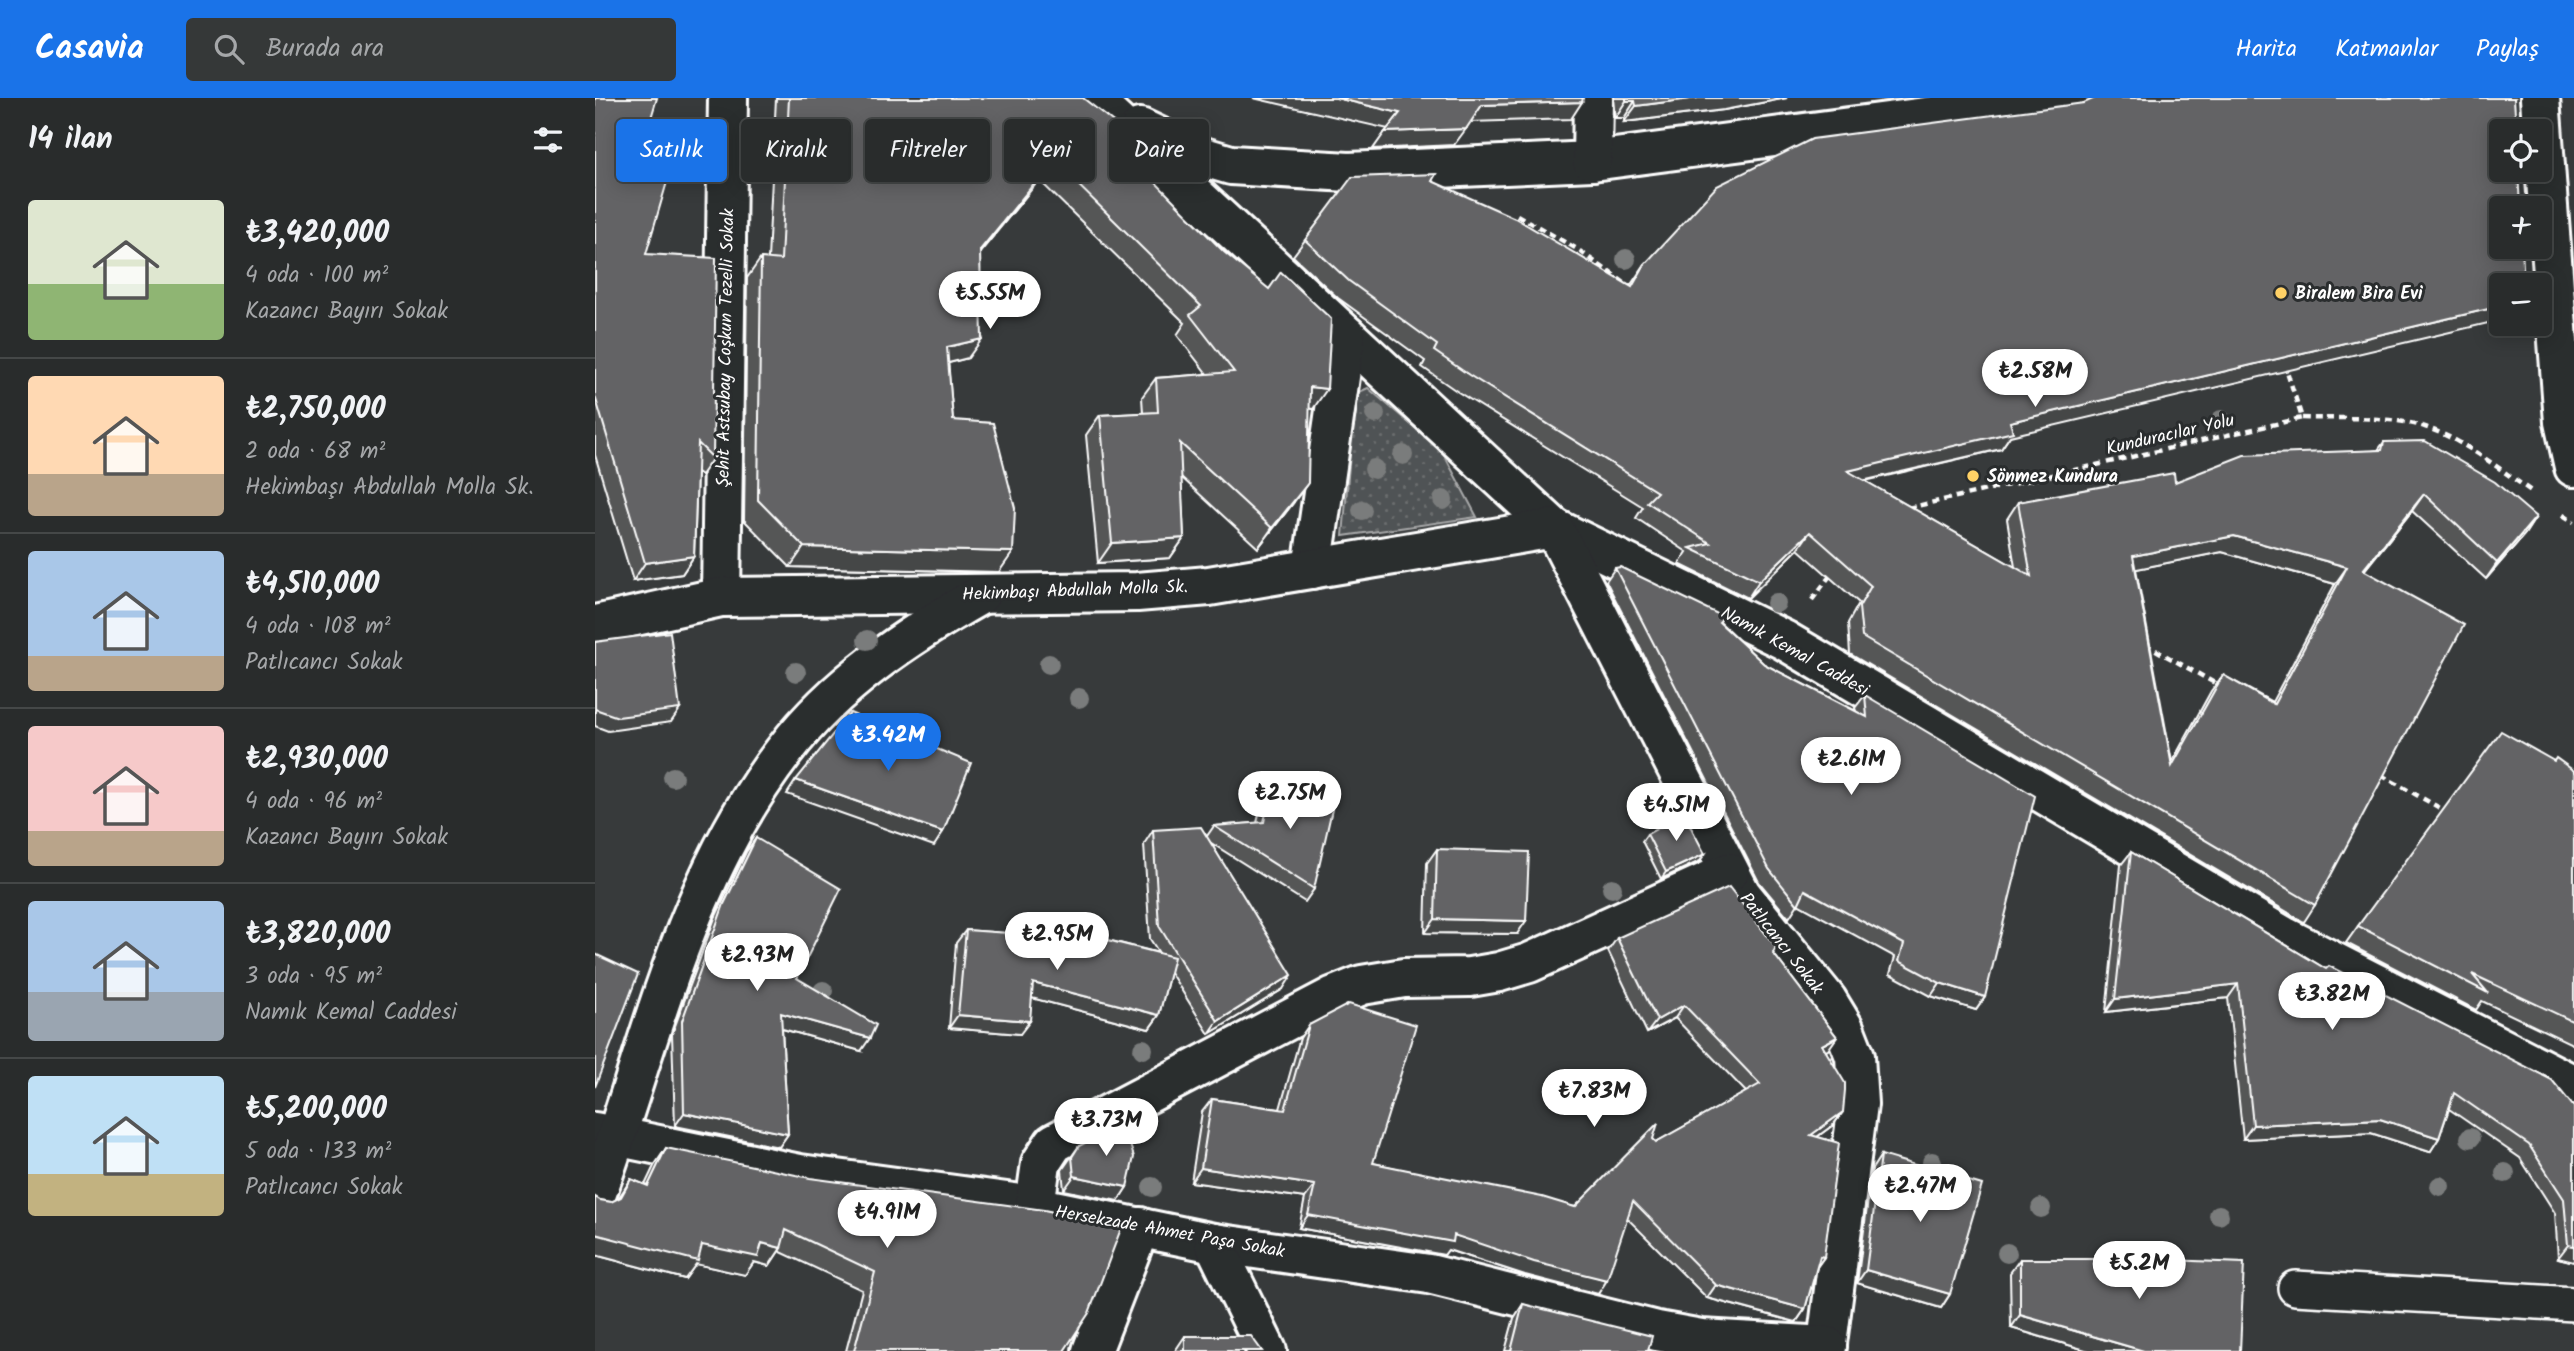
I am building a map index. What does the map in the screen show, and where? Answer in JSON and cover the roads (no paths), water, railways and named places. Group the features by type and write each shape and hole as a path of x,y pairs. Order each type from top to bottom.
{"street":[{"name":"Şehit Astsubay Coşkun Tezelli Sokak","path":"721,597 728,98"},
{"path":"1592,161 1593,98"},
{"path":"2540,98 2574,467"},
{"path":"1092,102 1197,155 1231,165 1349,172 1592,161 2054,99"},
{"name":"Namık Kemal Caddesi","path":"1092,102 1554,528 1784,640 2285,937 2574,1084"},
{"path":"1312,569 1346,335"},
{"name":"Hekimbaşı Abdullah Molla Sk.","path":"595,625 721,597 1137,592 1209,586 1554,528"},
{"name":"Patlıcancı Sokak","path":"1554,528 1729,872 1758,918 1827,1000 1844,1028 1854,1056 1858,1104 1826,1349"},
{"path":"595,1198 606,1135 669,972 709,874 763,781 786,748 834,698 913,637 981,594"},
{"path":"1035,1206 1041,1163 1054,1143 1332,997 1383,980 1499,972 1529,962 1729,872"},
{"name":"Hersekzade Ahmet Paşa Sokak","path":"606,1135 800,1174 1035,1206 1214,1243 1429,1274 1657,1331 1701,1339 1826,1349"},
{"path":"1092,1351 1140,1227"},
{"path":"1214,1243 1267,1351"}],"lane":[{"path":"2295,1288 2574,1304"}],"place":[{"name":"Biralem Bira Evi","path":"2281,293"},
{"name":"Sönmez Kundura","path":"1973,476"}]}
